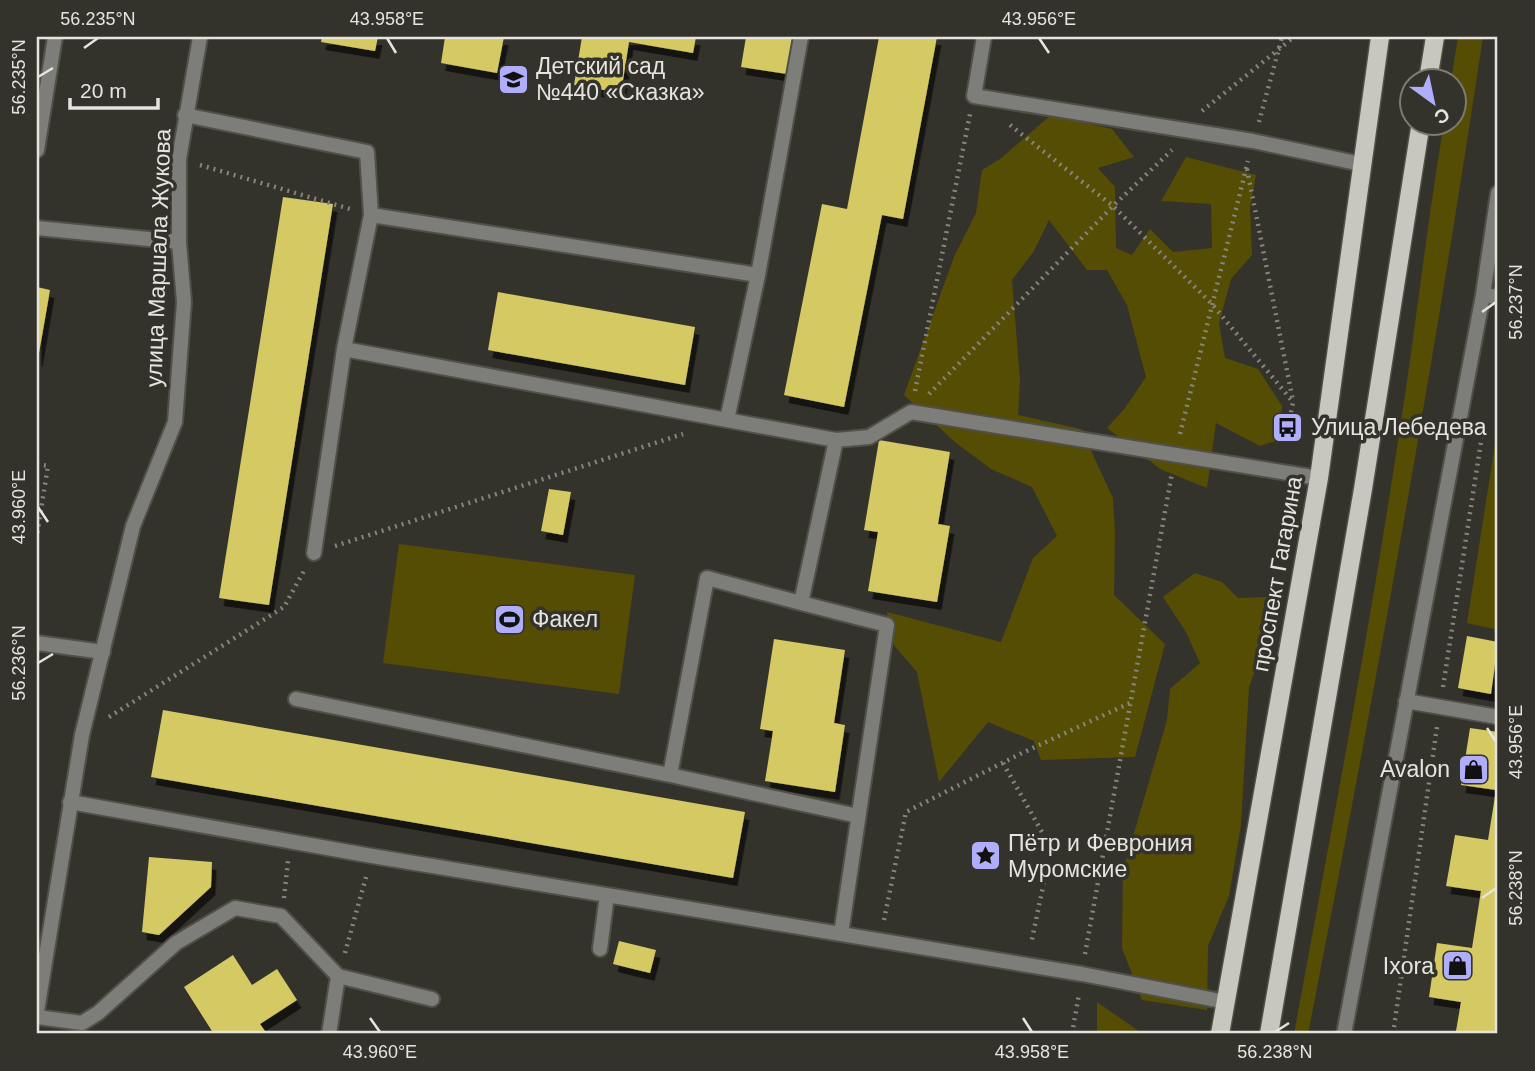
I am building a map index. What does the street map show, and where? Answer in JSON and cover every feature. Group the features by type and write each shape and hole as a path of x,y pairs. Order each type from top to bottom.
{"main road":[{"name":"проспект Гагарина","path":"1220,1034 1318,478 1380,37"},
{"path":"1430,66 1435,37"},
{"path":"1269,1034 1361,502 1419,136"}],"street":[{"path":"37,150 55,37"},
{"name":"улица Маршала Жукова","path":"37,1011 82,735 133,526 175,422 184,302 179,242 179,159 200,37"},
{"path":"727,420 758,275 801,37"},
{"path":"984,37 974,96 1184,132 1253,141 1361,164"},
{"path":"186,116 367,152 371,215 344,349 314,553"},
{"path":"1346,1034 1483,295 1498,193"},
{"path":"371,215 758,275"},
{"path":"37,228 179,242"},
{"path":"1483,295 1498,297"},
{"path":"344,349 836,440 869,438 911,412 1318,478"},
{"path":"801,603 836,440"},
{"path":"670,775 707,578 887,625 841,934"},
{"path":"37,643 103,652"},
{"path":"296,699 858,816"},
{"path":"1406,701 1498,717"},
{"path":"70,802 372,856 1082,974 1226,1002"},
{"path":"600,949 607,895"},
{"path":"37,1017 82,1023 98,1013 176,943 235,908 281,916 338,976 432,999"},
{"path":"329,1034 338,976"}],"path":[{"path":"1072,1034 1175,454 1253,141 1282,37"},
{"path":"911,412 1113,206 1182,141 1186,124 1294,37"},
{"path":"911,412 974,96"},
{"path":"1006,121 1113,206 1212,304 1293,402"},
{"path":"179,159 371,215"},
{"path":"1247,167 1293,402 1288,427"},
{"path":"1392,1034 1484,424"},
{"path":"82,735 284,607 314,553 687,433"},
{"path":"37,464 48,466 37,535"},
{"path":"898,922 884,920 906,812 1130,703"},
{"path":"1003,763 1052,848 1031,944"},
{"path":"281,916 291,842"},
{"path":"338,976 372,856"},
{"path":"1018,942 1045,946"},
{"path":"1072,951 1086,953"}],"shaded area":[{"path":"1458,37 1483,37 1468,133 1468,66 1453,66"},
{"path":"1051,115 1112,129 1134,157 1098,168 1115,187 1116,248 1132,255 1150,229 1173,252 1212,248 1211,204 1161,201 1186,157 1256,175 1250,208 1252,255 1231,279 1219,323 1225,358 1258,369 1282,406 1278,440 1260,446 1216,423 1207,488 1160,469 1107,428 1125,408 1146,377 1127,305 1107,270 1087,270 1049,220 1034,251 1012,280 1020,380 1018,415 1081,429 1113,498 1114,595 1165,644 1135,757 1041,760 1034,741 988,722 939,782 917,672 891,642 887,612 1001,642 1033,558 1057,536 1032,487 991,469 956,443 904,395 954,257 976,213 982,170 1000,159"},
{"path":"1442,136 1468,136 1423,412 1356,786 1308,1034 1294,1034 1374,590"},
{"path":"1498,425 1498,630 1467,623"},
{"name":"Факел","path":"399,544 635,575 619,694 383,663"},
{"path":"1195,573 1222,582 1238,598 1266,597 1273,621 1249,687 1241,825 1229,896 1208,946 1207,1010 1142,1000 1122,948 1123,871 1167,720 1170,689 1200,663 1186,632 1163,597"},
{"path":"1097,1002 1143,1034 1097,1034"}],"building":[{"path":"322,37 378,37 375,51 321,42"},
{"path":"445,37 504,37 497,73 441,63"},
{"path":"582,37 696,37 693,53 629,42 621,93 574,85"},
{"path":"746,37 793,37 787,74 741,67"},
{"path":"879,37 937,37 903,219 882,215 844,407 784,395 822,204 847,209"},
{"path":"283,197 333,204 269,605 219,598"},
{"path":"37,287 50,290 38,359 37,359"},
{"path":"498,292 695,327 685,385 488,350"},
{"path":"879,440 950,452 938,524 950,526 937,602 868,591 878,532 864,530"},
{"path":"549,489 571,492 563,535 541,531"},
{"path":"1467,636 1498,642 1491,694 1458,688"},
{"path":"774,639 845,650 834,723 845,725 835,792 765,781 773,731 760,729"},
{"path":"163,710 745,812 733,878 151,777"},
{"path":"1470,728 1498,732 1498,1034 1456,1031 1461,1002 1429,997 1437,943 1472,948 1481,891 1446,886 1455,835 1488,840 1496,790 1461,785"},
{"path":"149,857 212,862 211,887 159,935 142,932"},
{"path":"619,941 656,950 650,973 613,964"},
{"path":"233,955 252,985 277,969 297,1000 260,1024 267,1034 207,1034 212,1031 184,987"}],"place":[{"name":"Детский сад №440 «Сказка»","path":"513,79"},
{"name":"Улица Лебедева","path":"1288,427"},
{"name":"Факел","path":"509,619"},
{"name":"Avalon","path":"1473,769"},
{"name":"Пётр и Феврония Муромские","path":"985,856"},
{"name":"Ixora","path":"1457,966"}]}
